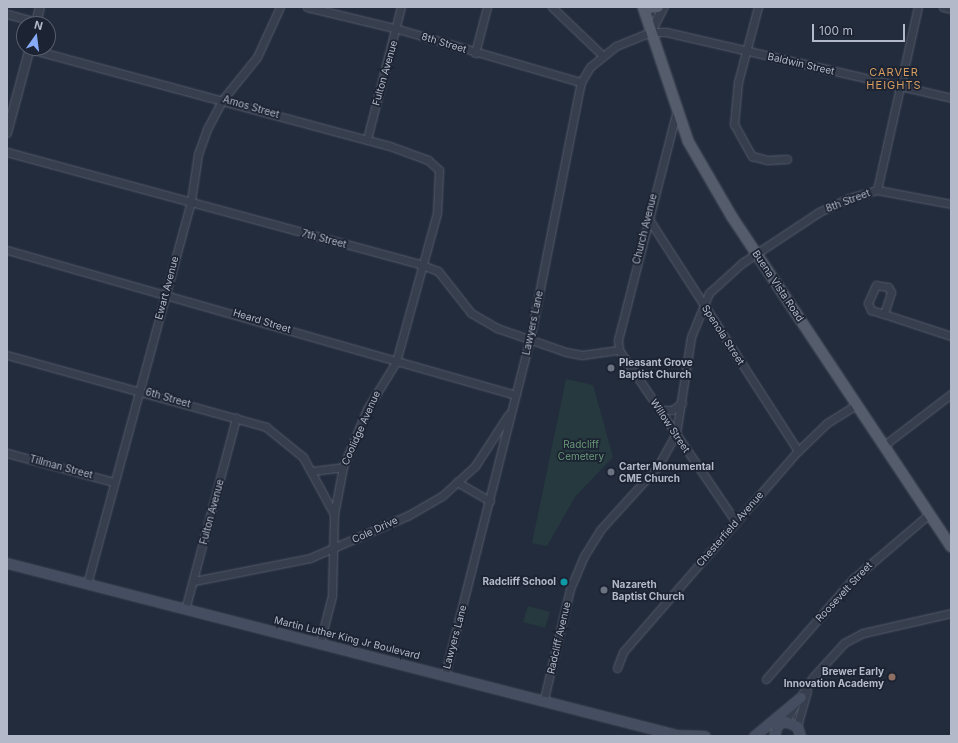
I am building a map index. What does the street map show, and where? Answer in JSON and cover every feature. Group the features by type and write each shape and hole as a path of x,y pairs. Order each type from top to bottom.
{"main road":[{"name":"Buena Vista Road","path":"643,7 650,32 688,141 756,254 951,547"},
{"path":"648,7 658,7"},
{"name":"Martin Luther King Jr Boulevard","path":"7,563 87,584 186,606 544,699 679,736 705,736"},
{"path":"754,736 800,697"},
{"path":"768,736 785,721 797,726 800,736"}],"street":[{"name":"Ewart Avenue","path":"87,584 191,201 198,154 224,99 257,57 280,7"},
{"name":"8th Street","path":"307,7 398,29 581,82"},
{"name":"Fulton Avenue","path":"367,139 398,29 401,7"},
{"path":"475,52 486,7"},
{"path":"552,7 602,55"},
{"path":"650,32 664,7"},
{"path":"758,7 738,82 734,124 752,156 767,160 787,159"},
{"path":"877,190 918,7"},
{"path":"943,7 951,9"},
{"name":"Lawyers Lane","path":"445,674 530,339 581,82 602,55 650,32"},
{"name":"Baldwin Street","path":"650,32 684,34 747,51 951,98"},
{"name":"Amos Street","path":"56,55 224,99 367,139 428,160 439,170 439,198"},
{"path":"7,133 28,56"},
{"name":"Church Avenue","path":"619,350 618,340 648,218 677,110"},
{"name":"7th Street","path":"7,152 422,265 438,271 471,313 484,322 530,339 582,355 619,350"},
{"name":"8th Street","path":"756,254 819,212 877,190 951,204"},
{"name":"Coolidge Avenue","path":"320,642 332,596 334,514 343,466 367,409 396,362 439,198"},
{"name":"Spenola Street","path":"648,218 798,451"},
{"name":"Heard Street","path":"7,250 165,293 396,362 516,395"},
{"name":"Radcliff Avenue","path":"544,699 570,589 584,556 600,530 658,466 676,434 682,404 691,337 703,304 727,273 756,254"},
{"path":"884,314 951,336"},
{"name":"Willow Street","path":"619,350 736,522"},
{"name":"6th Street","path":"7,355 139,390 236,418 277,435 303,457 312,471 334,514"},
{"path":"883,446 951,394"},
{"path":"659,410 672,410 682,404"},
{"name":"Chesterfield Avenue","path":"617,668 624,652 798,451 827,423 857,404"},
{"name":"Cole Drive","path":"194,581 310,558 334,549 409,514 457,482 475,466 513,406"},
{"name":"Fulton Avenue","path":"186,606 194,581 236,418"},
{"name":"Tillman Street","path":"7,453 114,482"},
{"path":"312,471 343,466"},
{"path":"457,482 490,501"},
{"name":"Roosevelt Street","path":"766,679 854,579 930,514"},
{"path":"785,721 800,697 844,643 862,633 951,613"},
{"path":"797,726 808,687"}],"green space":[{"name":"Radcliff Cemetery","path":"566,379 593,385 613,457 575,497 547,546 532,543"},
{"path":"528,606 550,612 545,628 523,622"}],"place":[{"name":"Pleasant Grove Baptist Church","path":"611,368"},
{"name":"Carter Monumental CME Church","path":"611,472"},
{"name":"Radcliff School","path":"564,582"},
{"name":"Nazareth Baptist Church","path":"604,590"},
{"name":"Brewer Early Innovation Academy","path":"892,677"}],"district":[{"name":"CARVER HEIGHTS","path":"894,79"}]}
